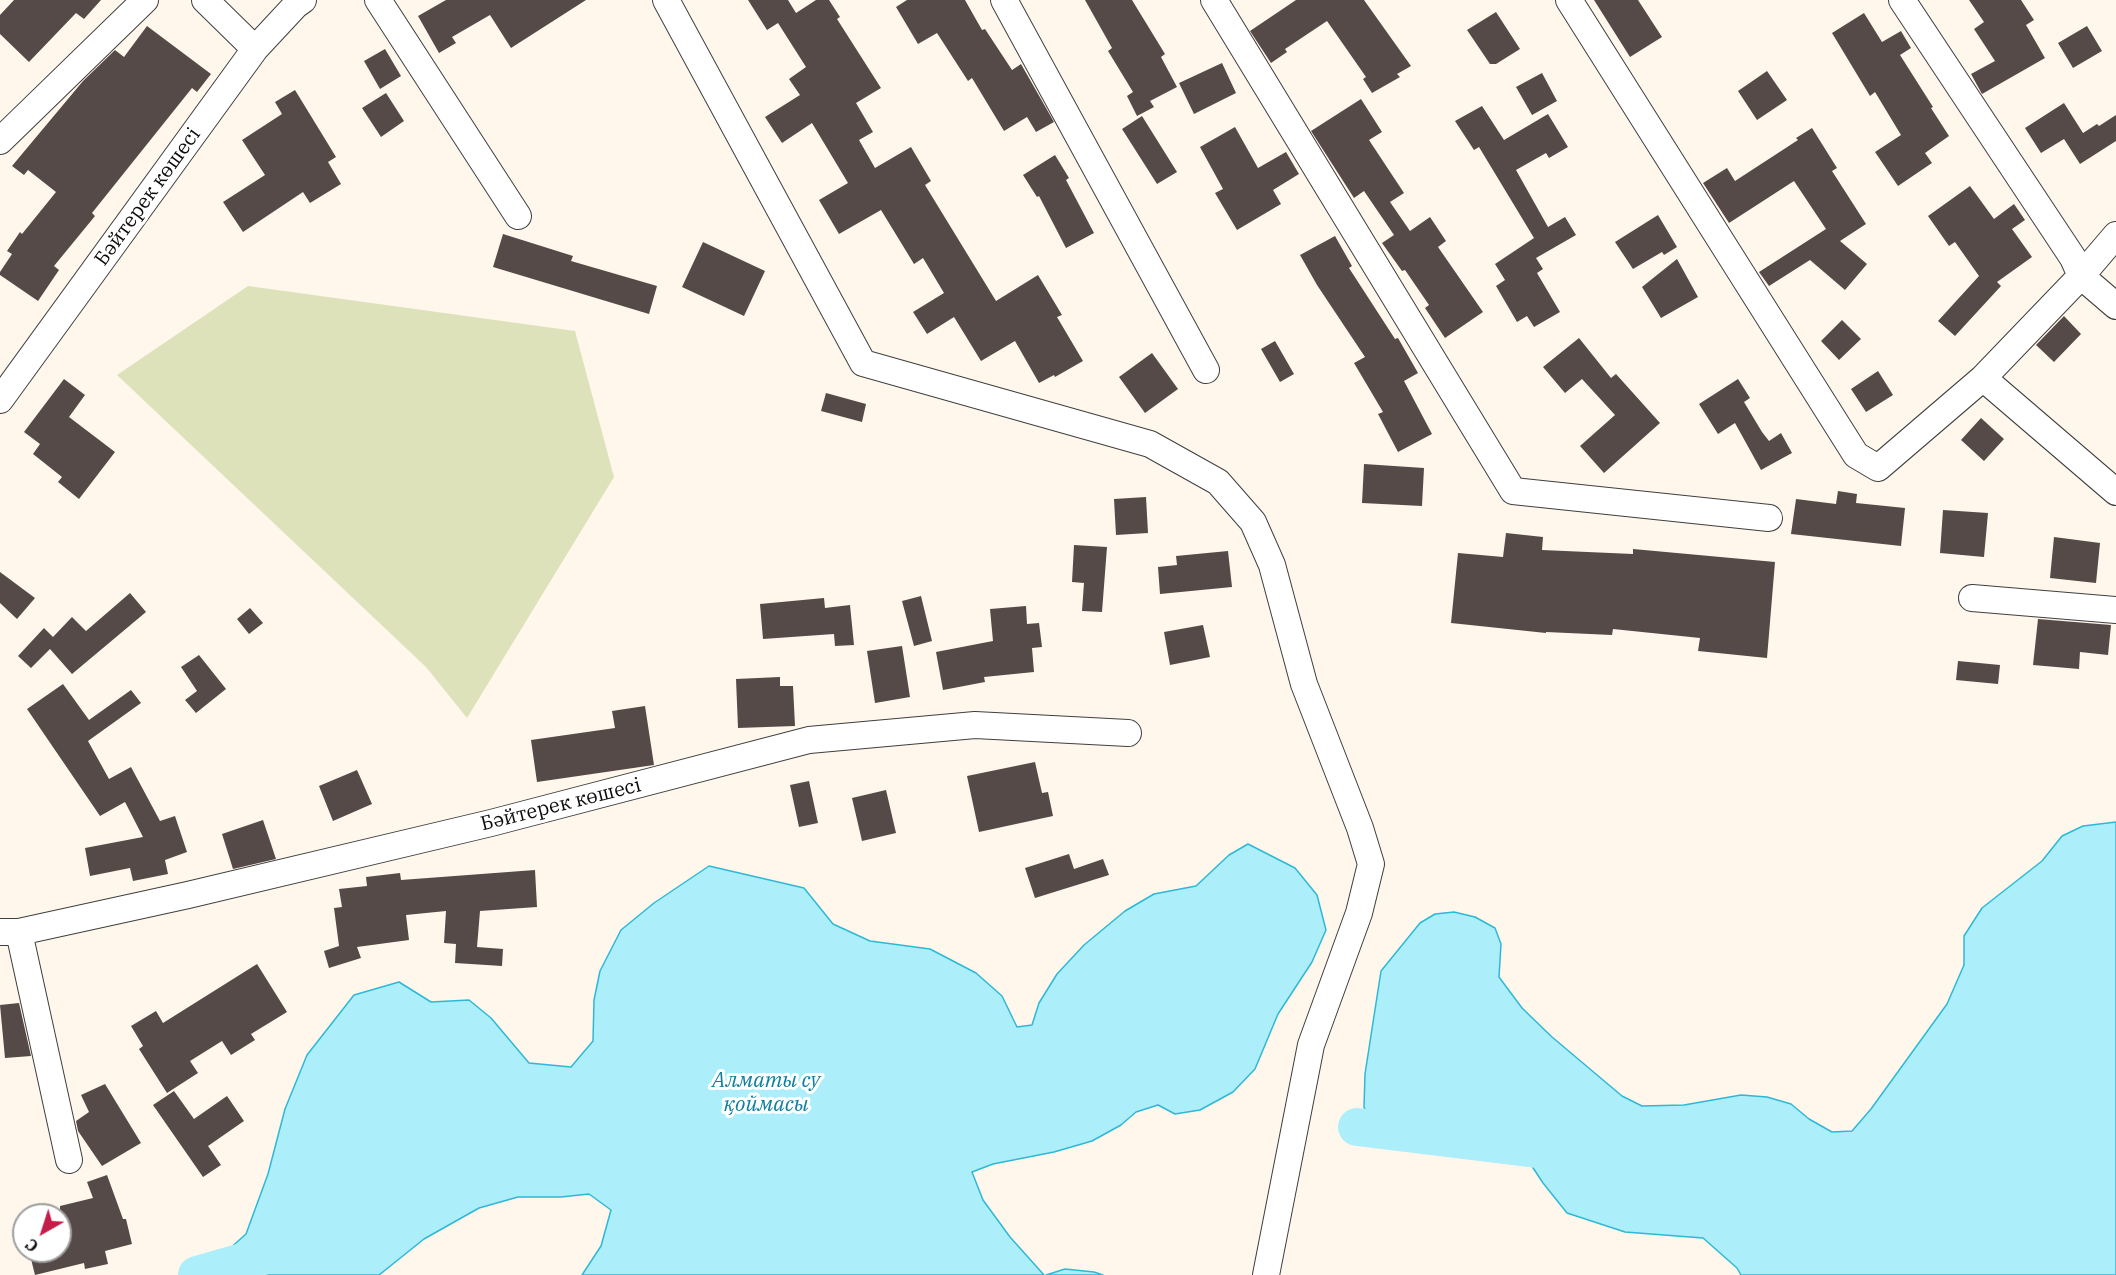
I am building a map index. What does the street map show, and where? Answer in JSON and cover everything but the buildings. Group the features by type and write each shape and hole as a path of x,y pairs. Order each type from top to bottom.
{"street":[{"path":"0,141 144,0"},
{"path":"205,0 255,50"},
{"name":"Бәйтерек көшесі","path":"0,400 255,50 303,0"},
{"path":"378,0 518,216"},
{"path":"666,0 863,363 1150,444 1218,482 1253,522 1272,565 1304,684 1360,828 1371,864 1359,913 1311,1045 1266,1275"},
{"path":"1004,0 1206,370"},
{"path":"1214,0 1513,491 1768,518"},
{"path":"1569,0 1856,454 1878,468 1983,378 2081,276 2116,235"},
{"path":"1902,0 2073,258 2081,276 2116,306"},
{"path":"1983,378 2116,492"},
{"path":"1972,597 2116,610"},
{"name":"Бәйтерек көшесі","path":"10,932 188,895 491,823 809,740 975,725 1128,733"},
{"path":"10,932 69,1160"}],"green space":[{"path":"248,286 575,331 614,477 467,718 426,667 117,375"}],"water":[{"path":"2116,822 2116,1275 1741,1275 1737,1268 1703,1238 1625,1232 1567,1213 1543,1183 1518,1145 1475,1128 1431,1147 1374,1131 1364,1107 1365,1074 1381,971 1420,923 1435,914 1454,912 1475,917 1495,928 1501,944 1499,977 1522,1008 1552,1037 1622,1096 1642,1106 1684,1105 1741,1095 1767,1097 1791,1104 1809,1119 1832,1132 1852,1131 1871,1109 1947,1004 1964,965 1964,936 1982,908 2042,861 2062,836 2083,826"},
{"name":"Алматы су қоймасы","path":"1248,844 1295,868 1317,895 1326,930 1312,962 1278,1014 1255,1069 1233,1092 1200,1110 1175,1114 1158,1105 1136,1112 1121,1125 1092,1141 1054,1152 993,1164 972,1172 983,1200 1010,1237 1044,1275 582,1275 601,1246 611,1210 589,1194 561,1197 518,1197 479,1208 424,1239 379,1275 208,1275 218,1259 246,1234 268,1174 285,1109 307,1055 354,995 399,982 431,1002 469,1000 491,1018 529,1063 571,1067 593,1041 594,1000 600,971 621,930 654,903 709,866 804,888 833,924 870,941 930,949 976,973 1002,996 1017,1027 1032,1025 1039,1003 1057,974 1084,945 1125,911 1154,894 1196,886 1229,855"},
{"path":"1065,1269 1094,1272 1103,1275 1046,1275"}],"waterway":[{"path":"1357,1127 1569,1153"},
{"path":"197,1275 260,1257"}]}
